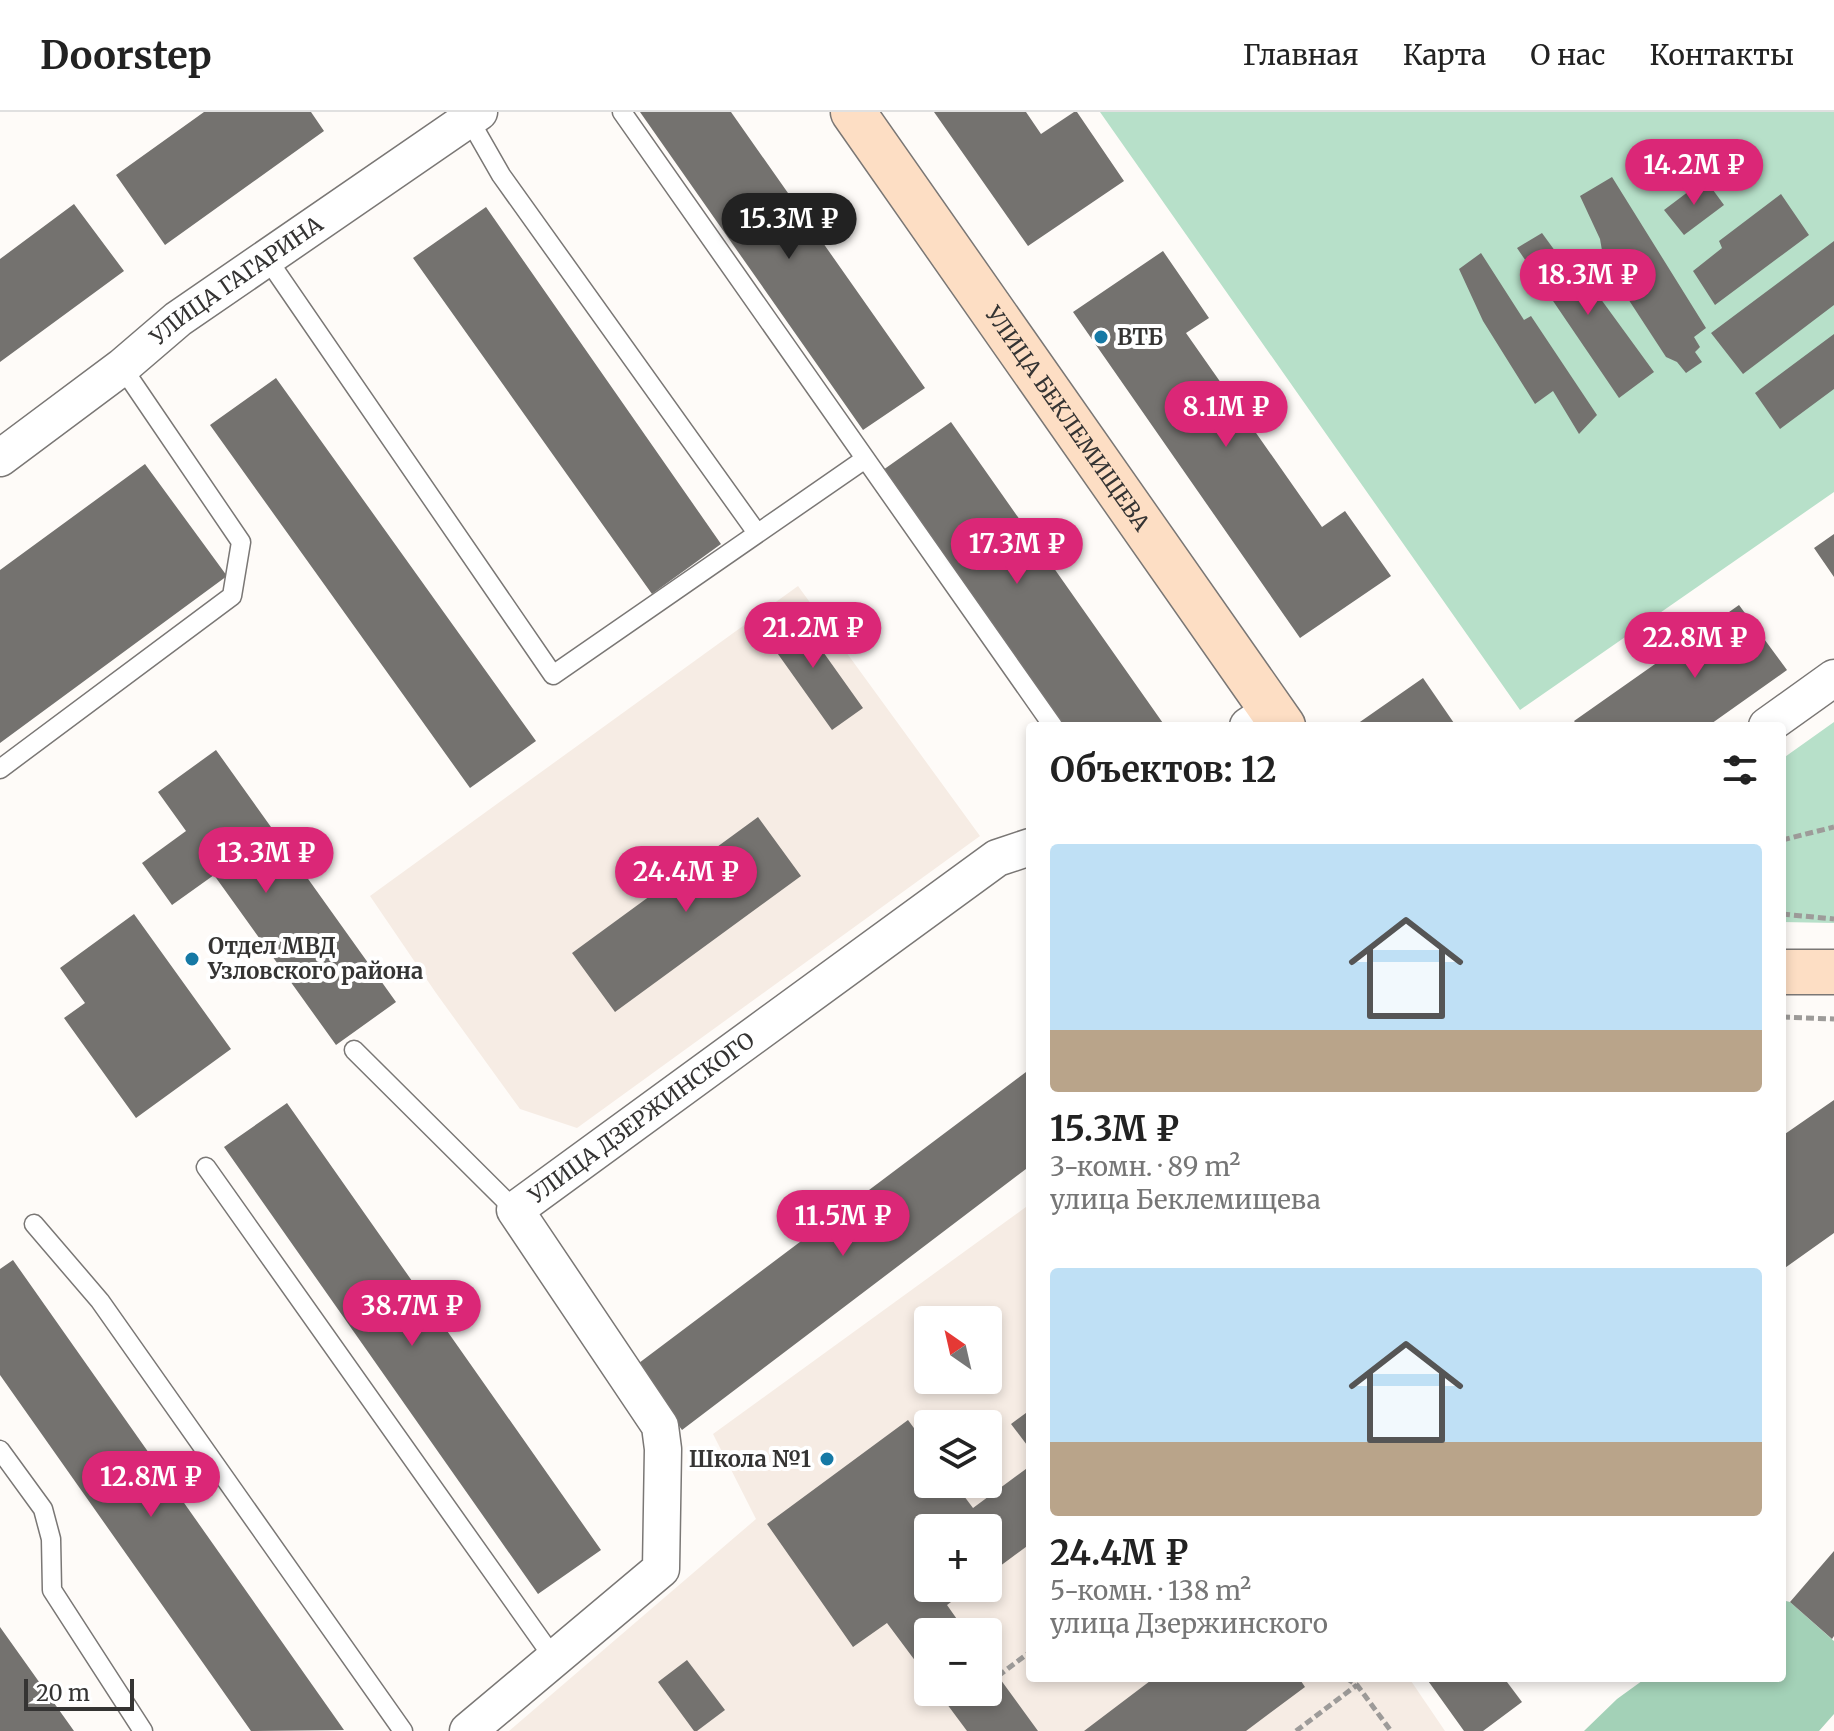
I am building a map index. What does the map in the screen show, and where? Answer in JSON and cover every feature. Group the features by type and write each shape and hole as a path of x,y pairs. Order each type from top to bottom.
{"main road":[{"name":"УЛИЦА БЕКЛЕМИЩЕВА","path":"853,112 1268,721"}],"street":[{"name":"УЛИЦА ГАГАРИНА","path":"0,458 122,367 178,319 474,116"},
{"path":"1773,722 1834,678"},
{"name":"УЛИЦА ДЗЕРЖИНСКОГО","path":"468,1731 661,1569 663,1449 660,1426 515,1210 997,858 1026,848"}],"lane":[{"path":"622,112 1050,722"},
{"path":"474,116 501,175 757,533"},
{"path":"266,257 553,675 865,459"},
{"path":"0,769 232,596 241,542 122,367"},
{"path":"354,1050 515,1210"},
{"path":"206,1167 555,1660"},
{"path":"34,1224 100,1301 403,1731"},
{"path":"0,1450 43,1509 51,1539 52,1590 143,1731"}],"path":[{"path":"1786,839 1834,827"},
{"path":"1786,914 1834,919"},
{"path":"1786,1017 1834,1019"},
{"path":"1002,1673 1026,1655"},
{"path":"1352,1682 1391,1731"},
{"path":"1296,1731 1357,1685"}],"shaded area":[{"path":"798,586 980,836 577,1128 520,1109 370,896"},
{"name":"Школа №1","path":"1026,1207 1026,1682 1412,1682 1445,1731 509,1731 756,1519 713,1434"}],"green space":[{"path":"1100,112 1834,112 1834,492 1520,710"},
{"path":"1834,722 1834,923 1786,922 1786,756"},
{"path":"1786,1601 1834,1641 1834,1714 1819,1731 1584,1731 1617,1699 1640,1682 1786,1682"}],"building":[{"path":"204,112 311,112 324,131 165,245 116,175"},
{"path":"640,112 731,112 925,388 863,430"},
{"path":"934,112 1026,112 1041,134 1077,112 1124,181 1028,246"},
{"path":"1612,177 1706,328 1694,337 1700,347 1695,352 1702,362 1686,373 1677,362 1666,357 1604,262 1600,239 1580,196"},
{"path":"1705,179 1724,205 1684,235 1664,210"},
{"path":"1781,194 1809,235 1715,305 1693,271 1722,248 1719,241"},
{"path":"74,204 124,271 0,362 0,259"},
{"path":"486,207 721,544 652,594 413,258"},
{"path":"1542,233 1566,266 1576,265 1654,372 1619,398 1517,248"},
{"path":"1834,241 1834,305 1743,374 1711,333"},
{"path":"1163,251 1209,318 1186,333 1322,527 1345,511 1391,576 1300,638 1073,312"},
{"path":"1481,253 1524,320 1531,316 1597,415 1579,434 1553,391 1535,404 1483,321 1459,269"},
{"path":"1834,334 1834,389 1780,429 1755,393"},
{"path":"276,378 536,741 470,788 210,425"},
{"path":"951,422 1162,722 1060,722 883,470"},
{"path":"145,464 227,576 0,743 0,570"},
{"path":"1834,534 1834,577 1814,548"},
{"path":"1739,605 1787,670 1714,722 1574,721"},
{"path":"794,611 863,708 832,730 763,633"},
{"path":"1423,678 1453,722 1360,722"},
{"name":"Отдел МВД Узловского района","path":"216,750 396,1002 336,1045 214,875 172,905 142,863 186,831 158,792"},
{"path":"758,817 801,876 615,1012 572,953"},
{"path":"134,914 231,1049 136,1118 64,1018 85,1003 60,968"},
{"path":"1026,1072 1026,1169 682,1430 635,1366"},
{"path":"1834,1100 1834,1233 1786,1267 1786,1133"},
{"path":"287,1103 601,1550 538,1594 224,1147"},
{"path":"13,1260 344,1730 251,1731 0,1375 0,1269"},
{"path":"1026,1413 1026,1444 1011,1424"},
{"name":"Школа №1","path":"908,1420 914,1428 914,1498 966,1498 973,1508 987,1498 1002,1498 1002,1487 1026,1469 1026,1547 1002,1565 1002,1514 914,1514 914,1602 951,1602 947,1605 956,1618 914,1618 914,1659 887,1623 853,1647 767,1524"},
{"path":"1834,1551 1834,1636 1832,1639 1790,1602"},
{"path":"0,1627 74,1731 0,1731"},
{"path":"687,1660 725,1710 697,1731 658,1682"},
{"path":"1002,1681 1038,1731 967,1731 948,1706 1002,1706"},
{"path":"1149,1682 1302,1682 1305,1687 1246,1731 1084,1731"},
{"path":"1429,1682 1507,1682 1522,1702 1483,1731 1464,1731"}],"place":[{"name":"ВТБ","path":"1101,337"},
{"name":"Отдел МВД Узловского района","path":"192,959"},
{"name":"Школа №1","path":"827,1459"}]}
